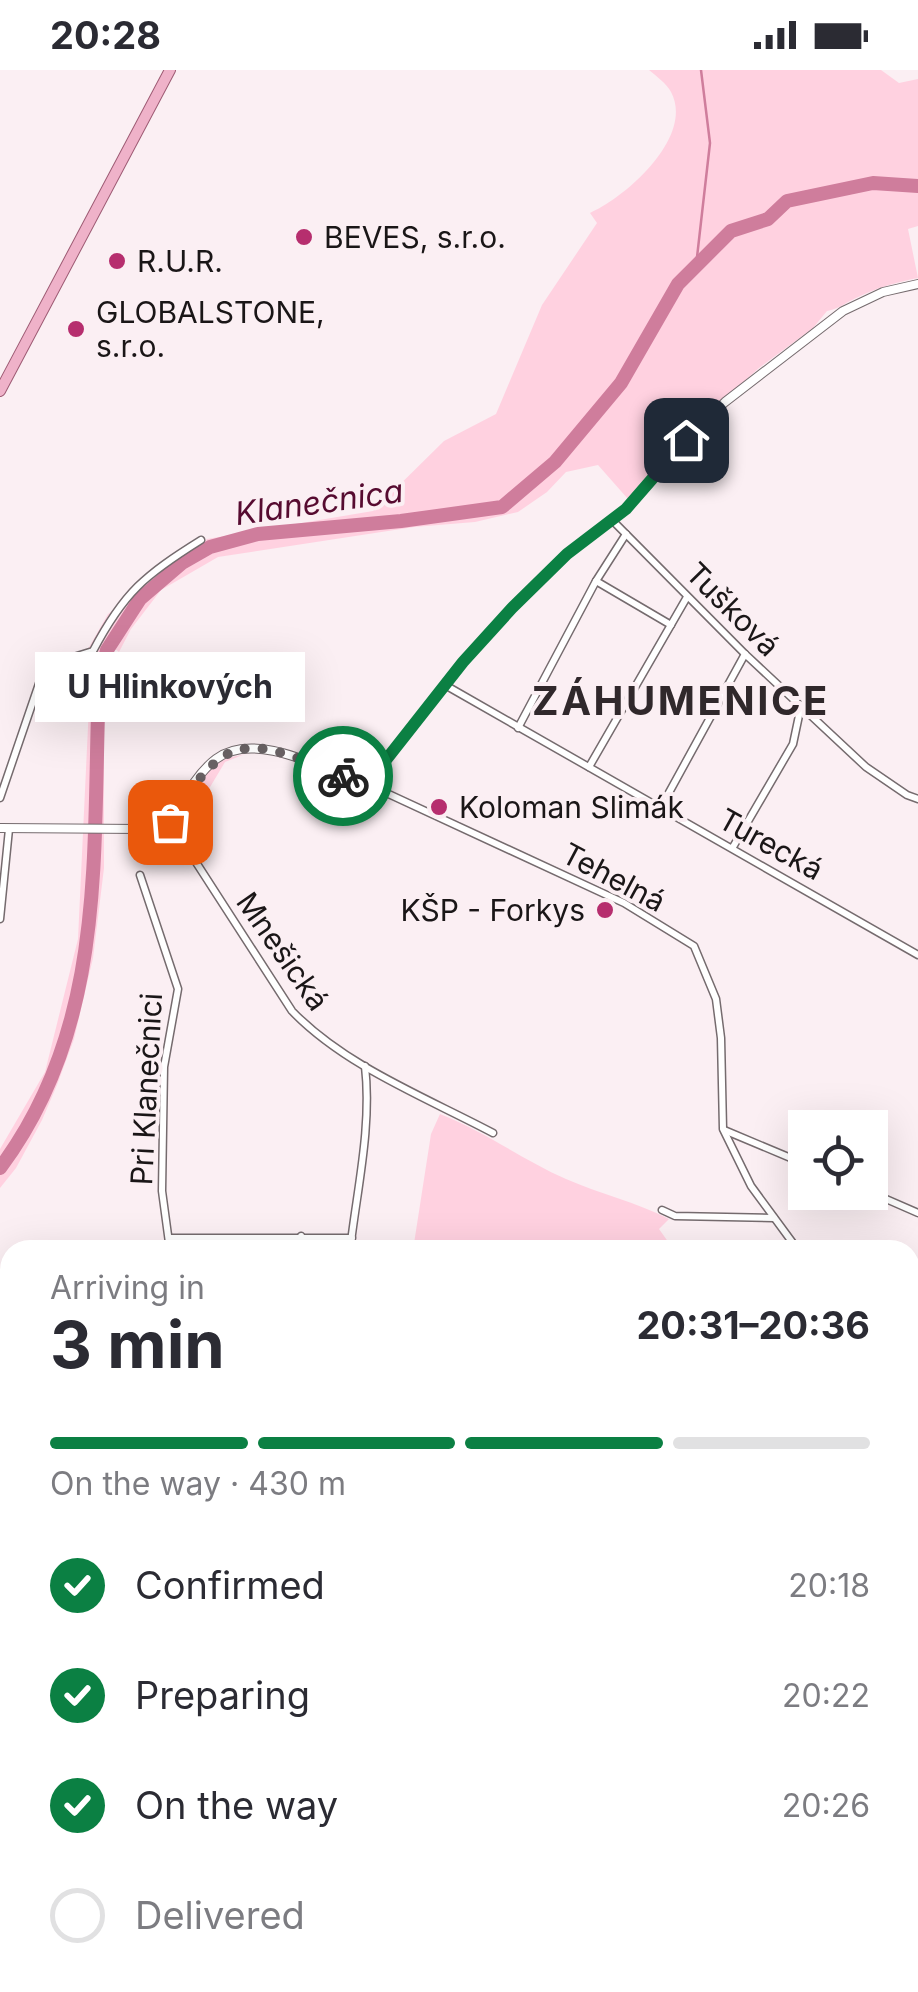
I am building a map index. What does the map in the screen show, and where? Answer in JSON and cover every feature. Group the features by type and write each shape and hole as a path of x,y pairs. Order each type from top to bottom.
{"main road":[{"path":"0,391 170,70"}],"street":[{"path":"367,784 445,685 538,581 633,502 725,402 830,320 874,296 918,284"},
{"name":"Tušková","path":"612,520 745,654 866,767 918,799"},
{"path":"518,728 596,581 626,534"},
{"path":"0,798 42,675 50,664 93,652 110,618 132,588 200,540"},
{"path":"596,581 671,625"},
{"path":"589,768 687,596"},
{"path":"660,809 745,654"},
{"name":"Turecká","path":"445,685 918,955"},
{"path":"733,847 794,744 801,706"},
{"name":"Tehelná","path":"170,822 196,780 218,757 259,748 286,754 367,784 624,903 694,946 716,999 723,1130 752,1186 790,1240"},
{"path":"0,919 4,828 118,830 170,822"},
{"name":"Mnešická","path":"170,822 292,1011 336,1048 493,1133"},
{"name":"Pri Klanečnici","path":"140,875 178,989 164,1050 162,1192 169,1238"},
{"path":"169,1238 352,1238 368,1096 365,1065"},
{"path":"723,1130 788,1157"},
{"path":"888,1200 918,1213"},
{"path":"662,1210 675,1216 774,1218"},
{"path":"300,1240 301,1236"}],"shaded area":[{"path":"649,70 881,70 899,83 918,79 918,226 908,229 918,278 879,288 827,311 813,328 759,368 679,440 628,499 598,465 566,472 547,492 518,512 475,522 414,527 218,557 161,590 119,652 115,649 104,683 104,868 93,958 74,1039 42,1120 16,1168 0,1188 0,1149 45,1072 78,939 91,663 88,649 108,614 207,539 373,511 444,441 496,414 542,305 597,223 590,213 637,180 665,146 676,110 671,92"},
{"path":"245,754 225,762 182,834 182,812 199,782 221,761"},
{"path":"440,1114 566,1179 669,1219 659,1229 667,1240 415,1240 431,1134"}],"waterway":[{"path":"696,266 710,143 701,70"},
{"name":"Klanečnica","path":"0,1168 35,1113 60,1055 77,996 93,873 99,683 107,650 140,599 182,563 210,547 258,534 502,507 555,462 621,383 678,284 731,231 768,219 787,201 873,183 918,186"}],"way so far":[{"path":"170,822 196,780 218,757 236,750 259,748 299,758 343,776"}],"place":[{"name":"BEVES, s.r.o.","path":"304,237"},
{"name":"R.U.R.","path":"117,261"},
{"name":"GLOBALSTONE, s.r.o.","path":"76,329"},
{"name":"Koloman Slimák","path":"439,807"},
{"name":"U Hlinkových","path":"170,822"},
{"name":"KŠP - Forkys","path":"605,910"}],"district":[{"name":"ZÁHUMENICE","path":"681,700"}],"route":[{"path":"343,776 367,784 463,662 512,608 567,554 626,509 686,440"}]}
